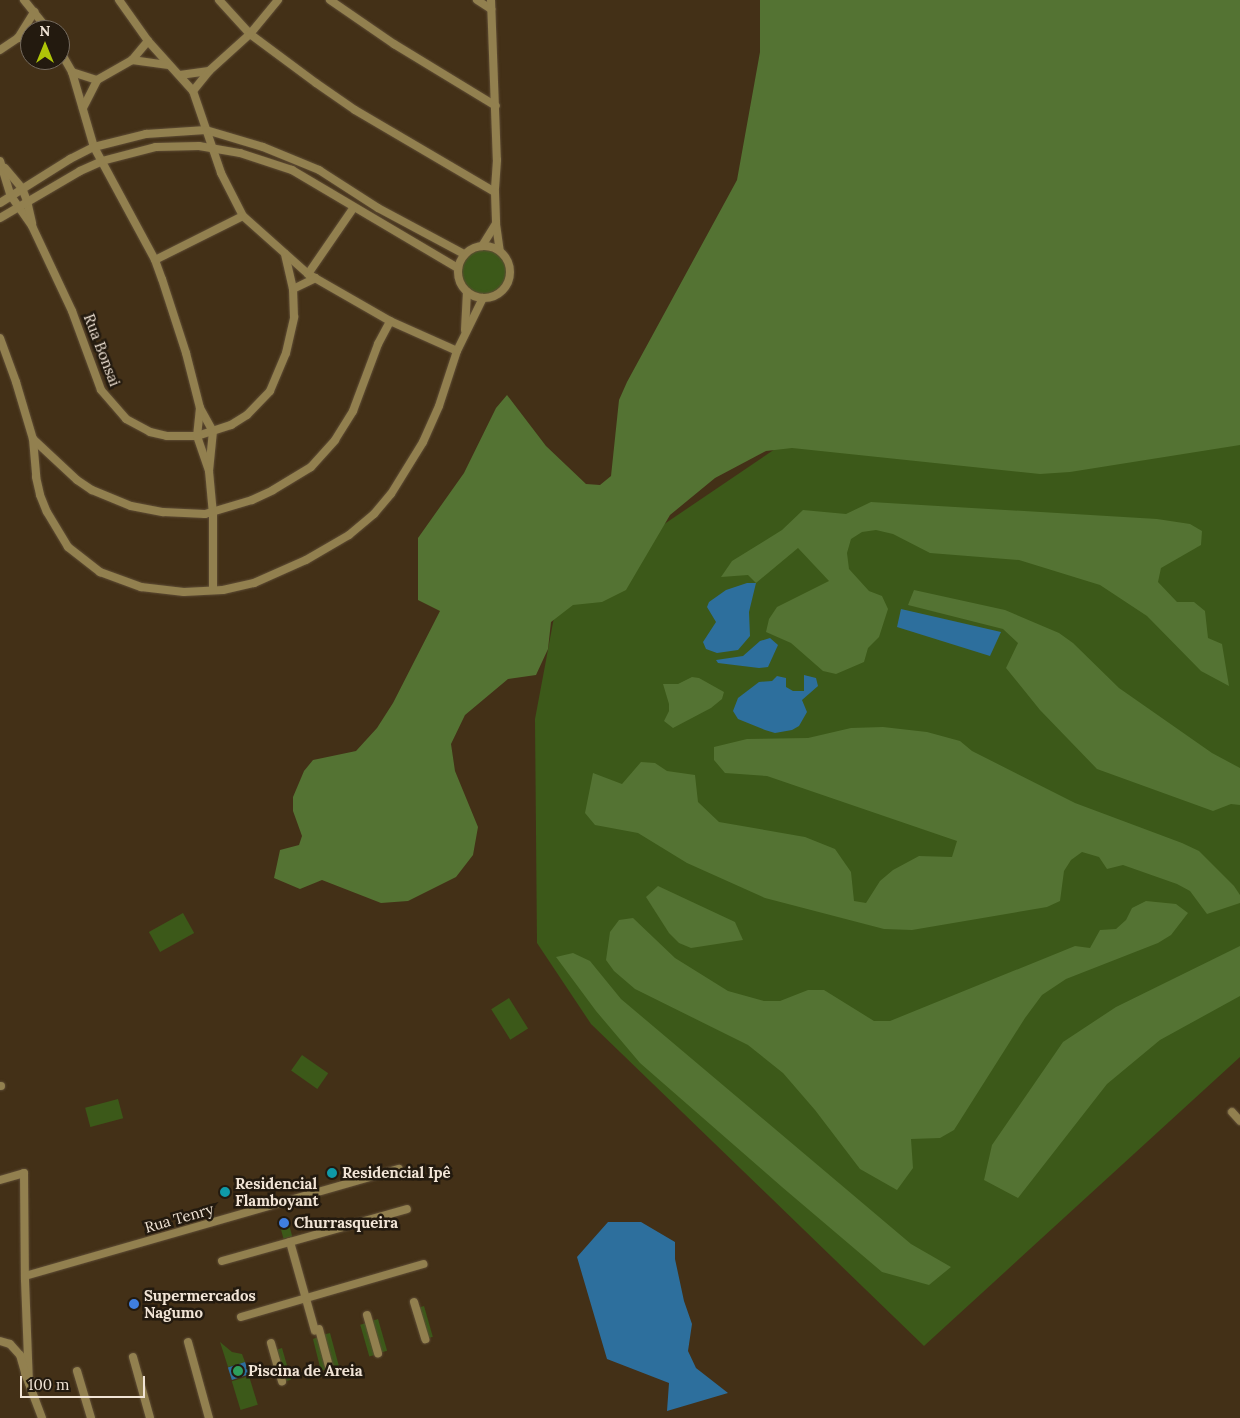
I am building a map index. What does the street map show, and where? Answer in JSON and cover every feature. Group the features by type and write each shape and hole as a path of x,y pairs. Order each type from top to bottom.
{"street":[{"path":"24,0 40,20"},
{"path":"119,0 148,41 193,91 226,186 243,216 308,274 390,321 457,351"},
{"path":"219,0 250,34 277,56 355,110 495,192"},
{"path":"193,91 209,71 250,34 278,0"},
{"path":"330,0 394,44 496,106"},
{"path":"476,0 491,9"},
{"path":"491,0 496,106 496,224 500,251 510,265 508,282 498,295 482,298 467,292 461,285 458,268 464,254 472,248 482,246 500,251"},
{"path":"0,50 18,38 34,12"},
{"path":"83,108 97,80 132,60 148,41"},
{"path":"132,60 169,65"},
{"path":"70,68 94,147 155,260 186,353 200,408 213,431 209,471 213,512 213,590"},
{"path":"180,75 209,71"},
{"path":"72,72 97,80"},
{"path":"0,202 94,147 146,134 206,130 264,147 319,170 378,208 464,254"},
{"path":"0,218 27,200 102,161 156,147 212,148 247,155 292,170 458,268"},
{"path":"1,162 22,188 27,200 32,226"},
{"path":"1,162 11,196 32,226"},
{"path":"308,274 354,207"},
{"path":"155,260 243,216"},
{"path":"482,246 496,224"},
{"name":"Rua Bonsai","path":"32,226 72,311 99,385 108,400 126,420 144,430 167,436 197,436 231,425 247,416 270,391 286,353 294,317 293,289 284,254"},
{"path":"293,289 316,278"},
{"path":"465,332 467,292"},
{"path":"0,338 16,382 33,439 36,477 47,512 68,547 82,560 120,581 141,587 184,592 213,590 254,583 306,560 349,535 374,514 391,494 423,442 439,406 457,351 482,298"},
{"path":"33,439 77,480 92,490 118,501 163,512 205,514 252,500 273,490 311,466 323,455 353,411 378,344 390,321"},
{"path":"200,408 197,436 209,471"},
{"path":"1232,1112 1240,1121"},
{"name":"Rua Tenry","path":"25,1276 399,1169"},
{"path":"0,1180 24,1173 29,1382"},
{"path":"222,1261 407,1209"},
{"path":"290,1242 329,1367"},
{"path":"241,1317 423,1264"},
{"path":"414,1302 425,1339"},
{"path":"367,1315 378,1353"},
{"path":"0,1341 10,1344 17,1350 42,1418"},
{"path":"188,1342 210,1418"},
{"path":"271,1343 282,1381"},
{"path":"133,1357 150,1418"},
{"path":"77,1372 91,1418"}],"green space":[{"path":"760,0 1240,0 1240,445 1070,472 1040,474 792,448 766,451 715,478 670,515 626,590 602,602 573,605 551,622 548,649 536,675 508,679 465,715 451,744 455,771 478,827 473,855 456,877 408,901 381,903 322,880 300,889 274,878 280,850 299,845 302,836 293,811 293,797 304,771 313,760 356,751 377,728 393,703 440,611 418,600 418,538 464,473 496,408 507,395 546,446 586,484 600,485 611,476 619,400 737,180 760,52"},
{"path":"484,250 496,254 502,260 506,272 502,284 496,290 484,294 472,290 466,284 462,272 466,260 472,254"},
{"path":"1240,426 1240,1057 924,1346 591,1024 537,943 535,719 558,596 781,445"},
{"path":"871,502 1157,519 1190,524 1202,531 1201,545 1161,568 1158,582 1177,602 1194,602 1205,611 1208,638 1222,644 1229,686 1201,671 1147,616 1100,585 1019,560 930,553 893,534 876,530 862,532 851,539 847,553 849,569 869,591 882,596 888,609 879,637 868,648 864,662 836,674 823,671 791,643 766,632 769,619 777,607 829,581 798,548 756,583 748,575 721,577 732,561 782,530 803,510 846,514"},
{"path":"914,590 1005,610 1059,633 1073,643 1119,688 1212,753 1240,768 1240,805 1231,804 1213,811 1097,769 1040,710 1006,668 1018,643 1003,629 908,605"},
{"path":"692,677 699,678 724,692 722,699 711,708 673,728 664,721 669,711 669,704 663,684 678,684"},
{"path":"883,727 927,732 960,741 972,751 1075,803 1199,851 1234,886 1240,895 1240,903 1207,914 1190,891 1177,884 1123,865 1107,869 1099,857 1082,852 1071,860 1064,871 1060,901 1047,907 912,930 884,929 765,898 687,863 638,833 595,825 585,813 593,773 622,784 641,762 655,763 667,771 695,775 698,802 719,822 805,837 835,849 851,872 854,901 866,903 880,881 893,870 919,856 952,857 957,841 767,776 725,773 714,760 714,747 747,739 808,738 851,728"},
{"path":"658,886 735,922 743,940 691,948 679,943 669,933 646,897"},
{"path":"1146,901 1176,904 1188,913 1171,935 1158,943 1066,979 1042,995 1025,1018 954,1130 940,1138 911,1139 913,1168 897,1190 860,1169 815,1110 783,1073 748,1045 635,989 614,971 606,960 610,932 619,920 633,918 675,958 728,991 764,1001 780,1001 808,990 824,990 874,1021 890,1021 1075,946 1090,948 1100,930 1116,929 1126,920 1132,908"},
{"path":"183,913 194,933 160,952 149,932"},
{"path":"1240,946 1240,996 1160,1040 1107,1084 1018,1198 984,1180 992,1145 1063,1042 1116,1007"},
{"path":"573,953 590,961 621,999 911,1244 951,1267 929,1285 882,1272 640,1063 596,1011 556,957"},
{"path":"509,998 528,1029 510,1040 491,1009"},
{"path":"302,1055 328,1073 317,1089 291,1071"},
{"path":"118,1099 123,1118 90,1127 85,1108"},
{"path":"287,1217 292,1236 283,1239 278,1219"},
{"path":"424,1306 433,1337 427,1338 418,1308"},
{"path":"378,1319 387,1351 381,1352 372,1321"},
{"path":"366,1323 375,1355 369,1356 360,1325"},
{"path":"330,1333 339,1366 333,1367 324,1335"},
{"path":"318,1337 327,1369 321,1371 313,1339"},
{"path":"220,1342 232,1352 242,1354 245,1362 228,1367"},
{"path":"282,1348 291,1380 286,1381 277,1349"},
{"path":"249,1376 258,1405 241,1410 232,1381"}],"water":[{"path":"747,583 756,583 749,612 750,636 738,650 717,653 706,649 703,642 716,622 707,607 709,602 726,590"},
{"path":"901,609 1001,632 990,656 897,627"},
{"path":"770,638 778,645 768,667 759,668 718,663 716,660 743,656 760,641"},
{"path":"804,675 816,678 818,686 802,700 807,712 799,726 792,730 775,733 765,730 738,719 733,711 738,698 759,682 772,681 777,676 786,678 786,687 793,691 804,691"},
{"path":"608,1222 641,1222 675,1242 675,1259 684,1301 692,1324 688,1351 696,1368 728,1393 667,1411 669,1383 607,1359 577,1257"},
{"name":"Piscina de Areia","path":"245,1362 249,1374 232,1380 228,1368"}],"place":[{"name":"Residencial Ipê","path":"332,1173"},
{"name":"Residencial Flamboyant","path":"225,1192"},
{"name":"Churrasqueira","path":"284,1223"},
{"name":"Supermercados Nagumo","path":"134,1304"},
{"name":"Piscina de Areia","path":"238,1371"}]}
